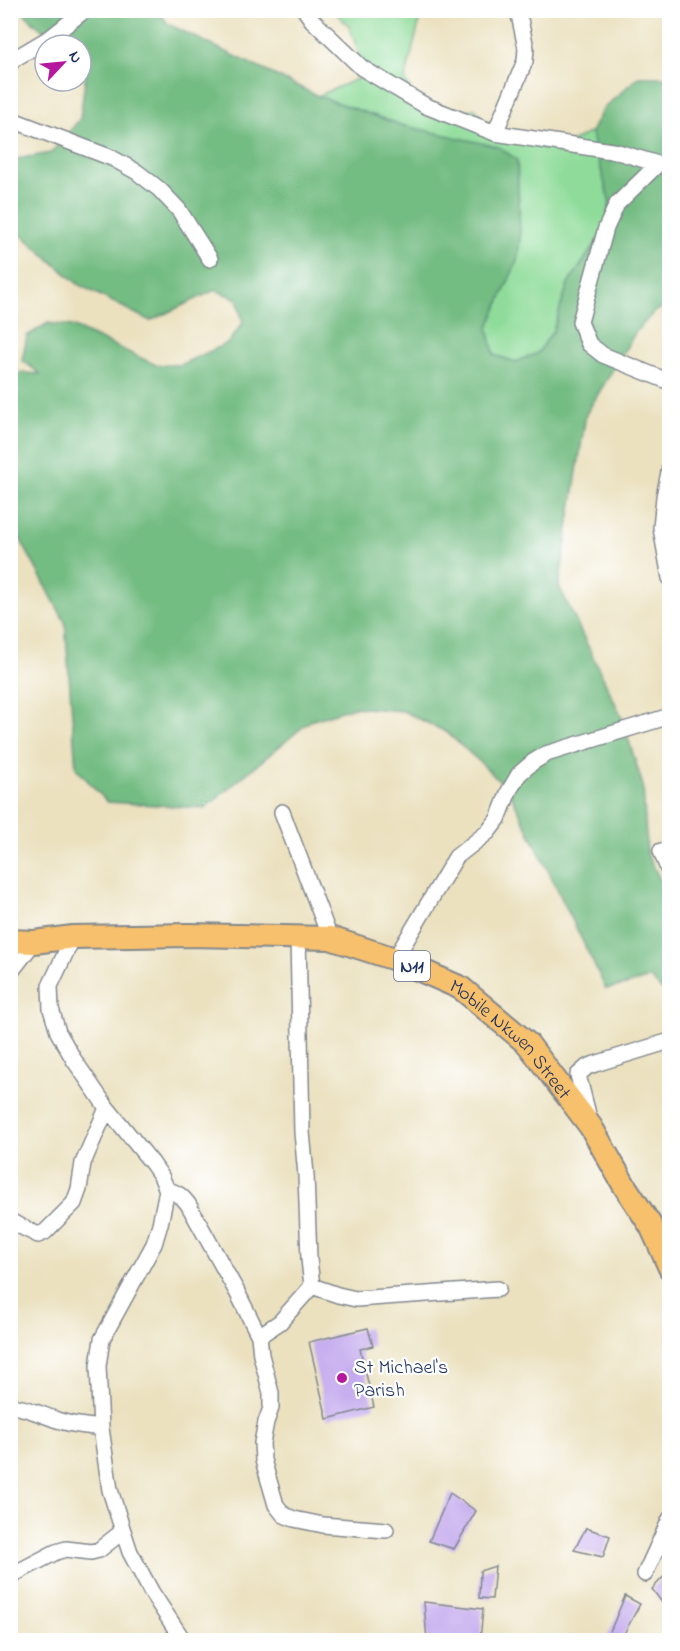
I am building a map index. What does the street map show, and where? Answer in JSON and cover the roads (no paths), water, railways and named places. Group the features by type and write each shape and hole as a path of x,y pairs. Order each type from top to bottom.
{"highway":[{"name":"Mobile Nkwen Street","path":"11,941 34,942 73,937 189,935 330,938 394,958 461,988 528,1044 591,1127 624,1185 651,1226 669,1268"}],"street":[{"path":"10,64 14,59 51,37 85,10"},
{"path":"305,10 312,20 362,68 426,106 495,133 618,152 664,164"},
{"path":"495,133 525,61 526,48 518,10"},
{"path":"10,119 112,158 137,171 179,210 210,259"},
{"path":"664,164 617,204 606,228 580,322 589,344 603,355 669,382"},
{"path":"669,467 661,528 669,578"},
{"path":"394,958 456,857 488,832 498,819 509,791 519,774 546,754 669,716"},
{"path":"282,812 330,938"},
{"path":"661,851 669,874"},
{"path":"73,937 50,986 51,1009 58,1032 107,1108 153,1163 167,1190 154,1244 102,1339 98,1366 101,1428 110,1490 130,1552 152,1593 183,1641"},
{"path":"259,1336 280,1322 312,1286 302,1132 298,937"},
{"path":"10,973 34,942"},
{"path":"591,1127 578,1075 595,1064 669,1041"},
{"path":"10,1221 38,1235 45,1232 74,1203 79,1189 83,1163 107,1108"},
{"path":"167,1190 182,1196 188,1204 259,1336 261,1355 271,1393 271,1408 266,1422 262,1451 276,1505 284,1515 294,1519 322,1525 386,1530"},
{"path":"312,1286 356,1299 498,1289"},
{"path":"10,1406 20,1407 74,1425 101,1428"},
{"path":"645,1574 669,1519"},
{"path":"10,1576 66,1549 91,1552 99,1550 123,1531"}],"place":[{"name":"St Michael's Parish","path":"342,1378"}]}
